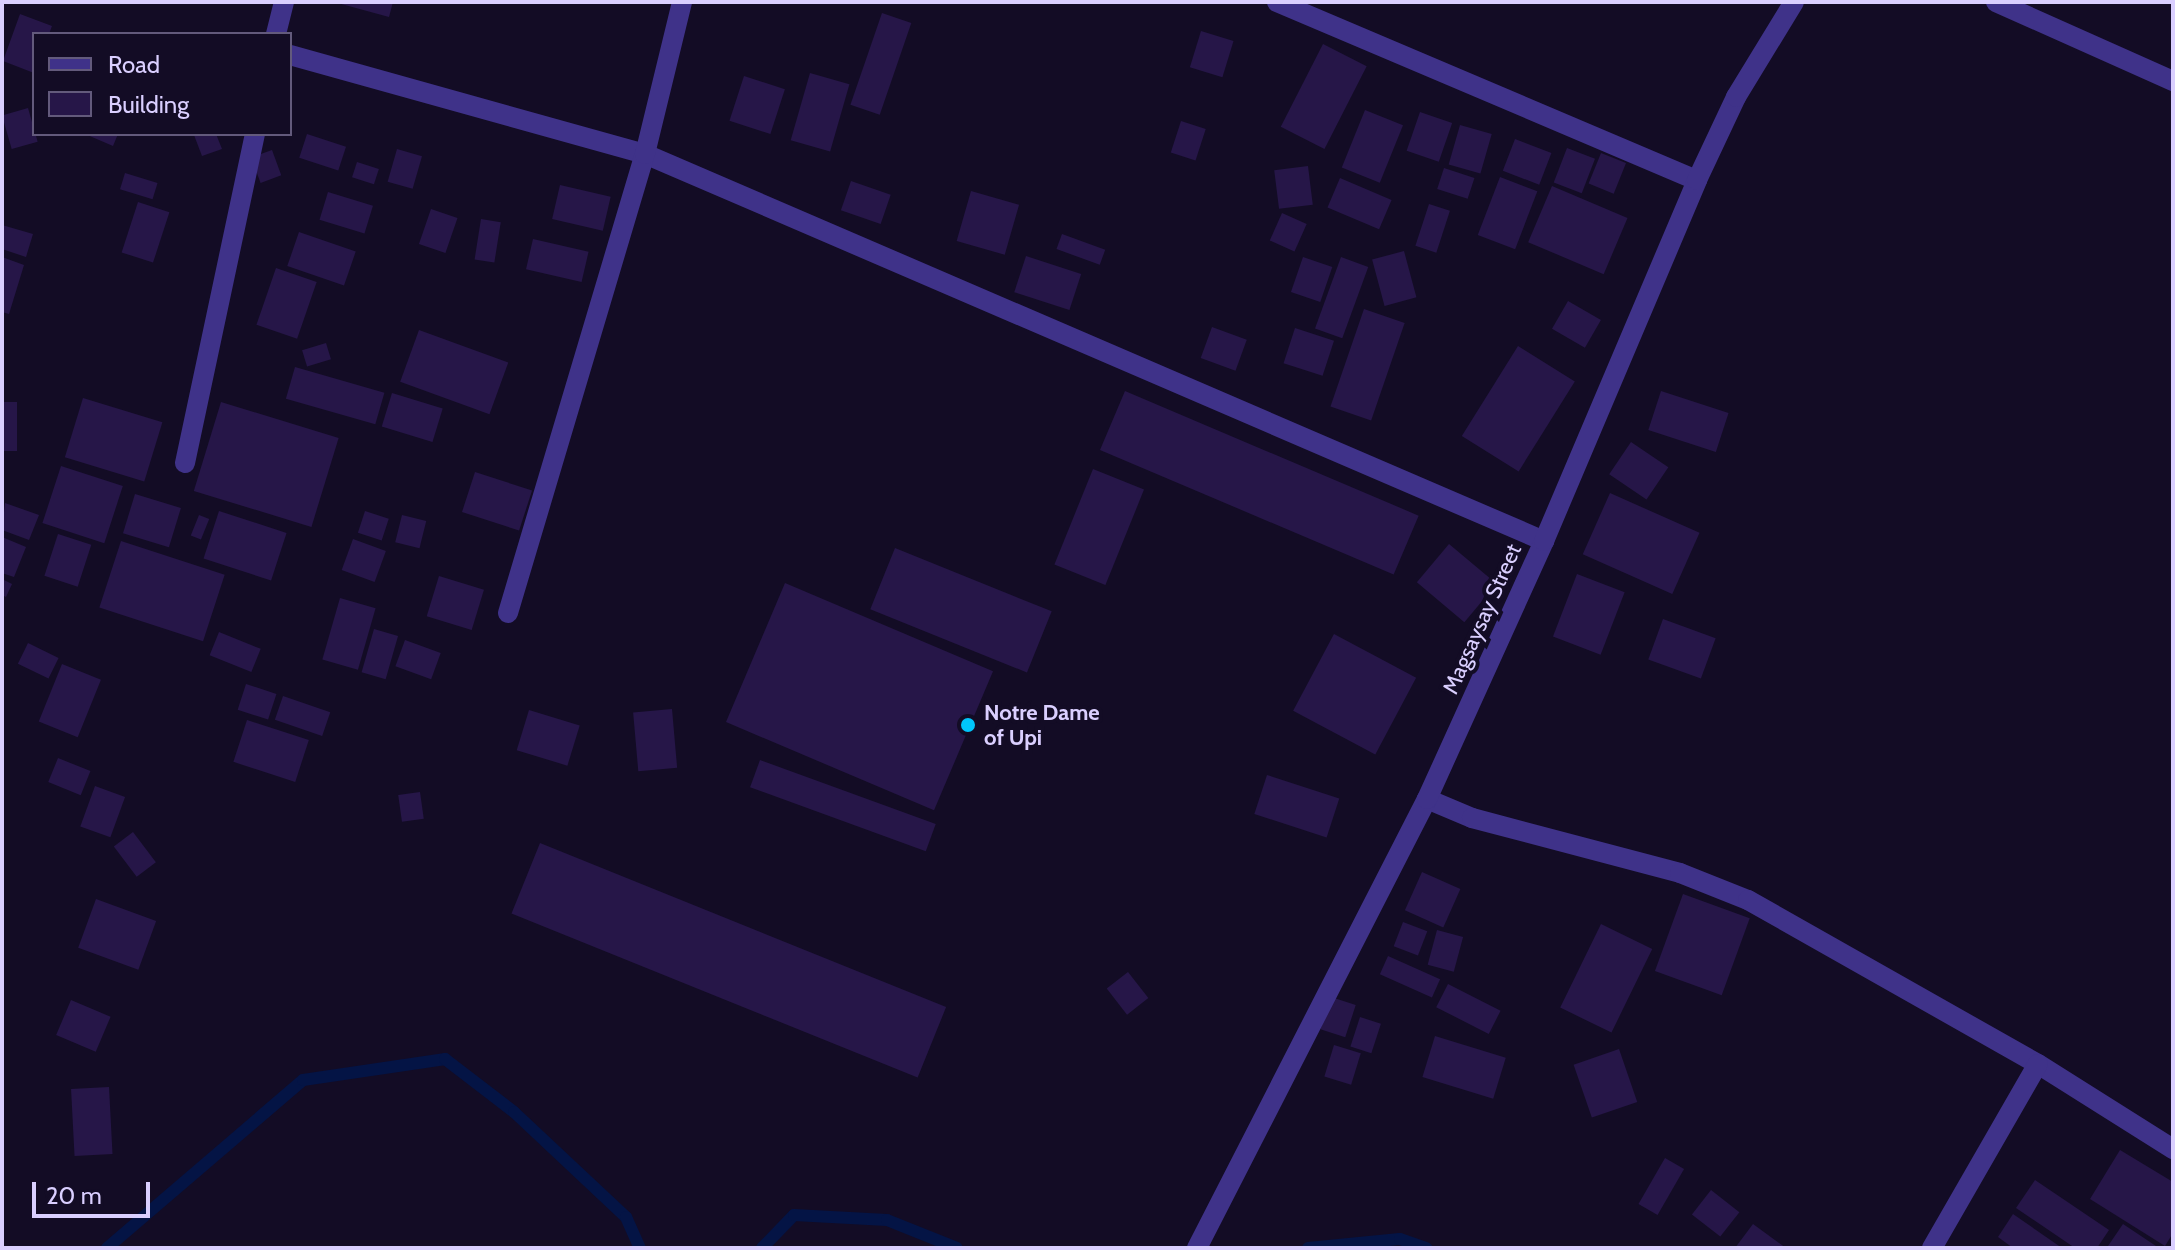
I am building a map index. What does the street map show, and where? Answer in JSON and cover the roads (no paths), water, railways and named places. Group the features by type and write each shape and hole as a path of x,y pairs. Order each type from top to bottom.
{"street":[{"path":"276,32 284,2"},
{"path":"508,613 645,154 682,2"},
{"path":"1277,2 1697,180"},
{"name":"Magsaysay Street","path":"1201,1240 1427,799 1544,541 1697,180 1736,97 1794,2"},
{"path":"1996,2 2173,81"},
{"path":"292,56 645,154 1544,541"},
{"path":"185,463 255,136"},
{"path":"1427,799 1472,818 1680,873 1748,900 2038,1064 2173,1149"},
{"path":"1932,1248 2038,1064"}],"waterway":[{"path":"107,1248 303,1080 445,1059 514,1112 626,1217 640,1248"},
{"path":"762,1248 794,1215 887,1220 957,1248"},
{"path":"1308,1248 1400,1239 1426,1248"}],"place":[{"name":"Notre Dame of Upi","path":"968,725"}]}
